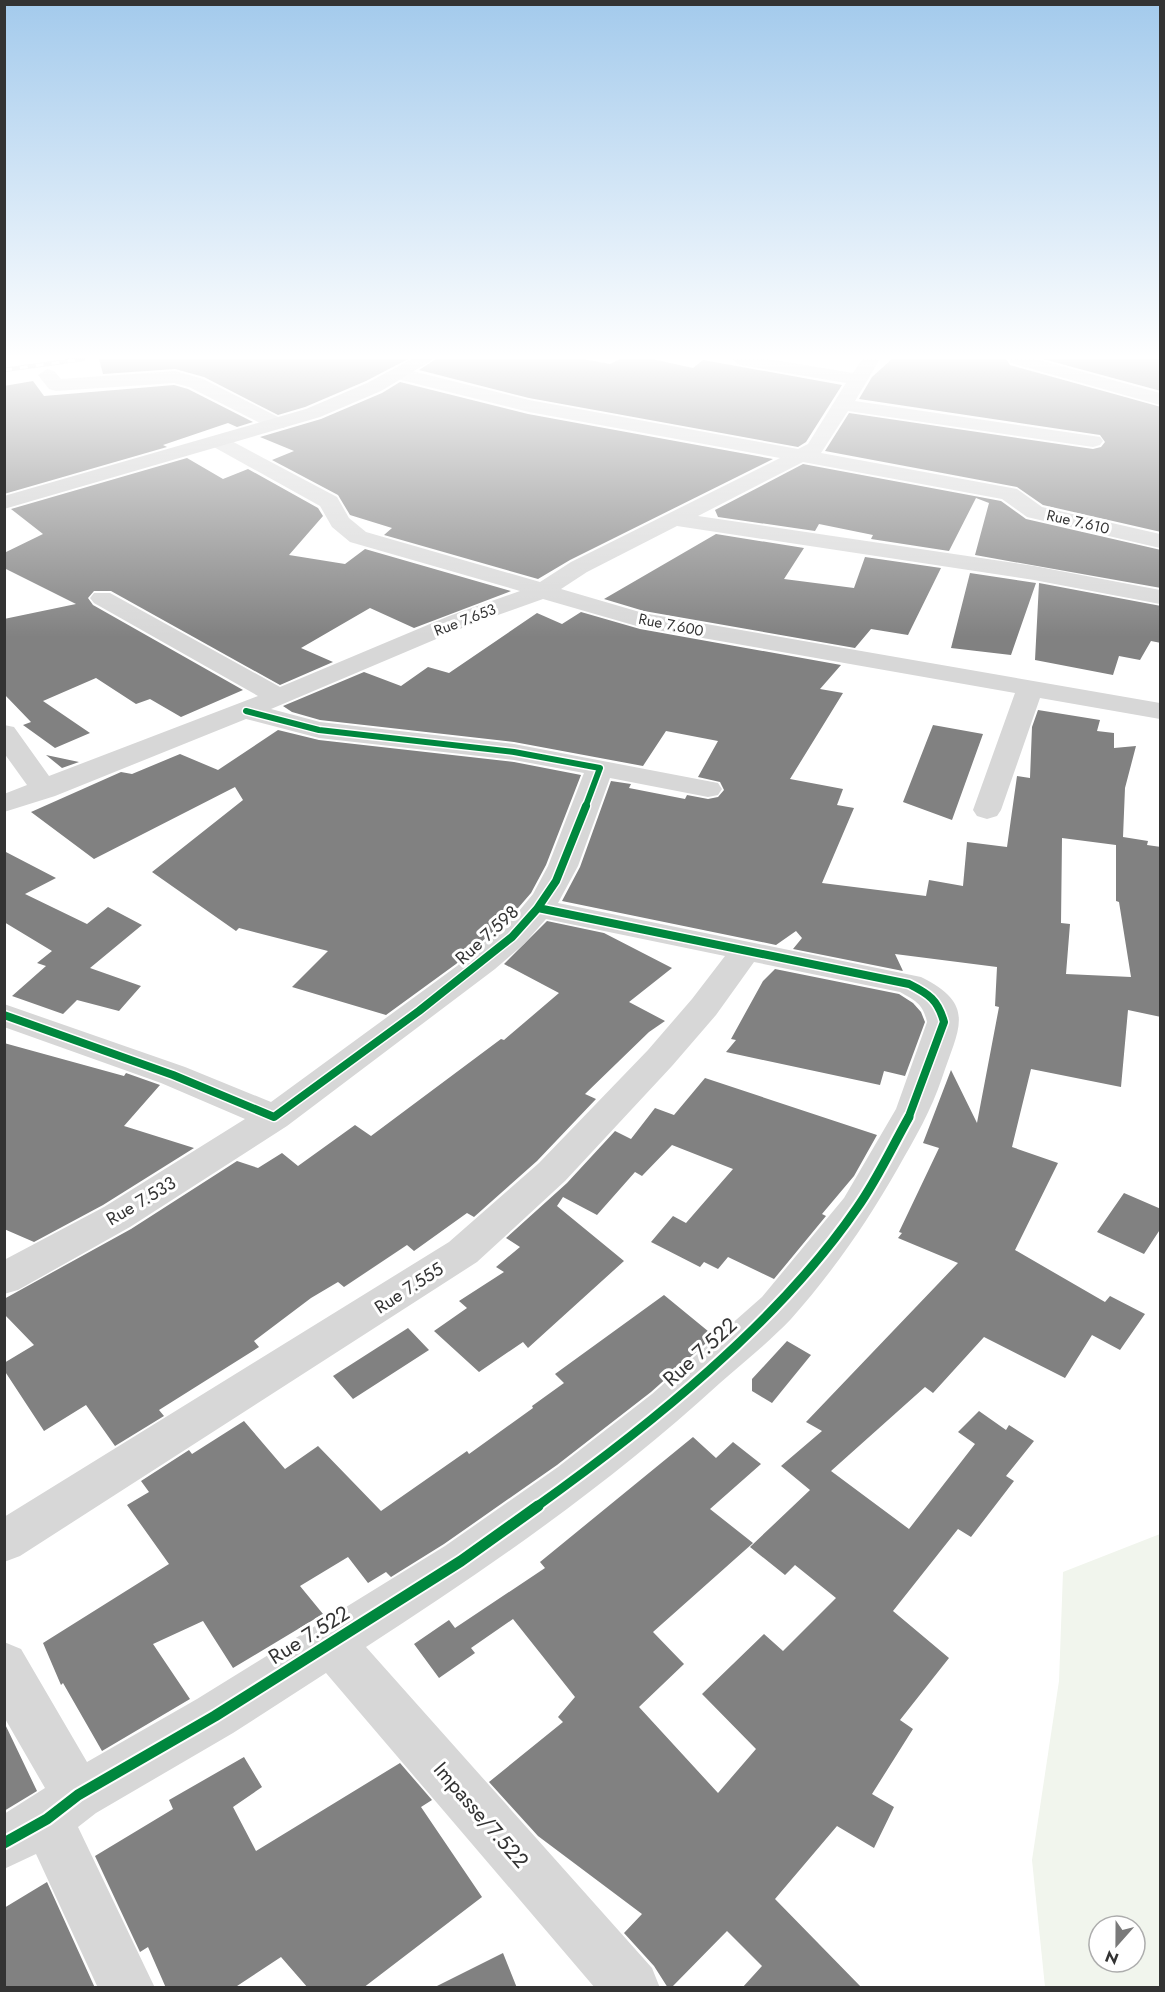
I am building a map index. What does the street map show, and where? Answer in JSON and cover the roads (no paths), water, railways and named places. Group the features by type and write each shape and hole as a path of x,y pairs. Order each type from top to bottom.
{"main road":[{"path":"4,504 184,452"}],"street":[{"name":"Rue 7.600","path":"237,452 329,502 340,522 358,537 504,577 542,591 640,620 1161,711"},
{"name":"Rue 7.610","path":"792,452 1009,494 1035,512 1161,540"},
{"name":"Rue 7.653","path":"4,804 246,711 458,621 542,591 579,567 807,452"},
{"path":"672,519 1034,573 1161,597"},
{"path":"102,598 279,697"},
{"path":"987,810 1030,689"},
{"path":"246,711 319,730 514,752 708,789"},
{"path":"4,733 45,790"},
{"name":"Rue 7.598","path":"274,1117 359,1057 513,937 538,908 556,879 600,768"},
{"name":"Rue 7.522","path":"43,1819 216,1716 461,1561 574,1480 666,1406 777,1308 858,1208 914,1109 944,1022 940,1006 931,995 909,984 538,908"},
{"name":"Rue 7.555","path":"4,1542 463,1252 552,1172 660,1058 704,1007 746,952"},
{"path":"4,1015 163,1071 274,1117"},
{"name":"Rue 7.533","path":"11,1267 117,1217 274,1117"},
{"name":"Impasse/7.522","path":"330,1642 632,1988"},
{"path":"4,1665 13,1685 43,1819 127,1988"}]}
